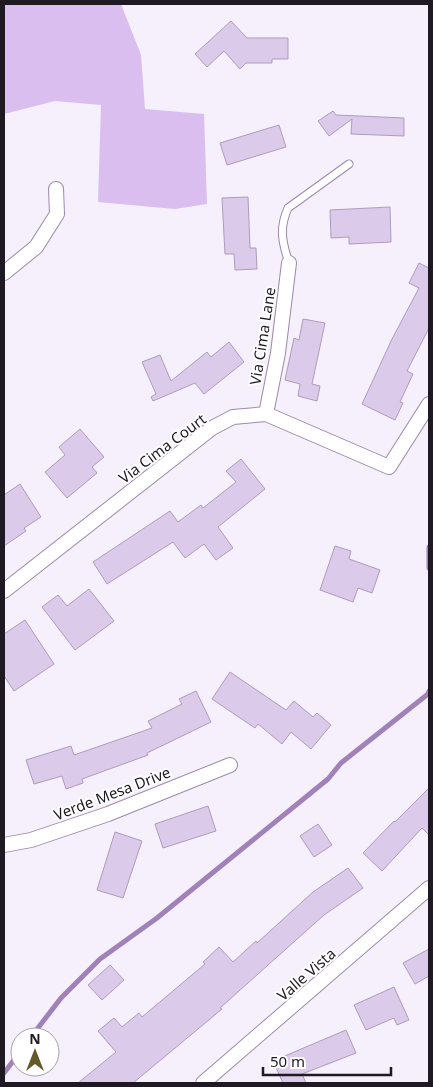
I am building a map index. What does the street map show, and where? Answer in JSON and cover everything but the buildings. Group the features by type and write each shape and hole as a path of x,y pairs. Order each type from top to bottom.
{"street":[{"path":"4,273 36,247 57,214 56,189"},
{"name":"Via Cima Lane","path":"266,414 278,353 289,263"},
{"name":"Via Cima Court","path":"4,591 212,428 233,417 266,414 390,467 429,404"},
{"name":"Verde Mesa Drive","path":"4,845 31,840 108,814 230,765"},
{"name":"Valle Vista","path":"202,1083 429,888"}],"lane":[{"path":"289,263 282,233 283,220 288,208 349,164"}],"shaded area":[{"path":"4,4 121,4 141,55 145,109 204,114 207,204 175,209 98,202 101,105 55,101 4,114"}],"waterway":[{"path":"429,547 429,568"},
{"path":"39,1027 61,998 100,959 157,918 328,779 341,763 428,694 429,691"},
{"path":"4,1073 10,1065"}]}
